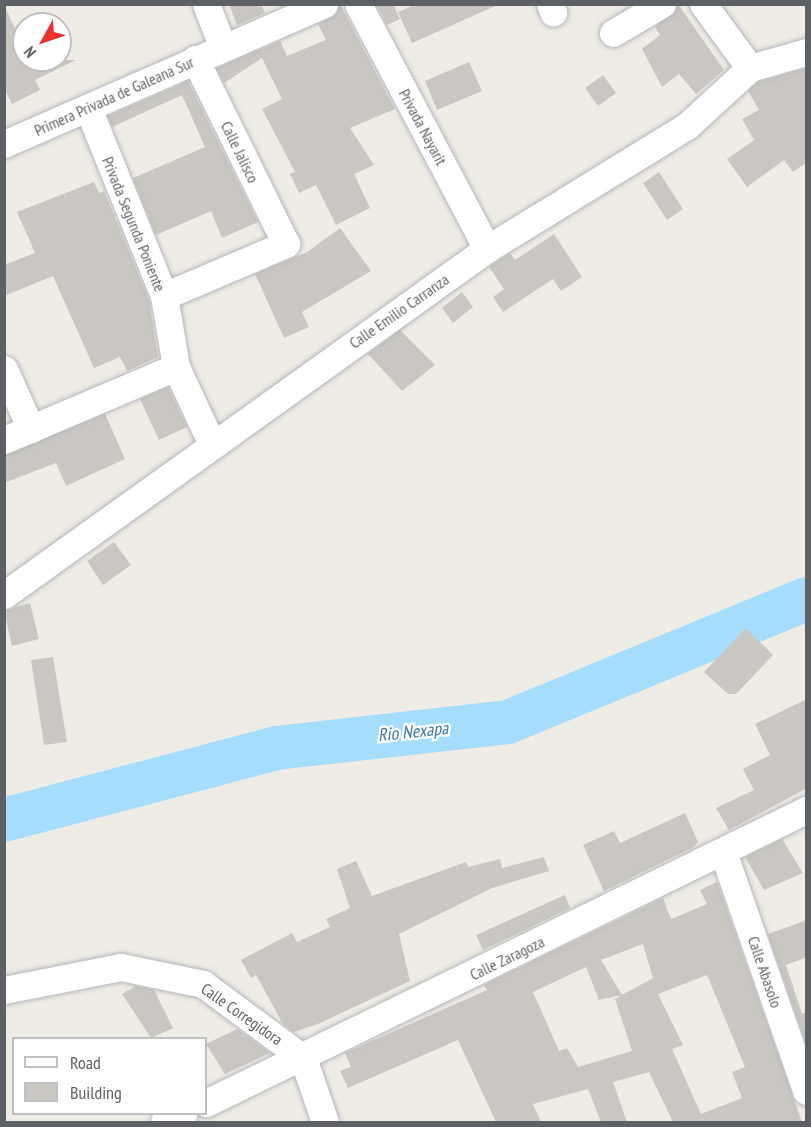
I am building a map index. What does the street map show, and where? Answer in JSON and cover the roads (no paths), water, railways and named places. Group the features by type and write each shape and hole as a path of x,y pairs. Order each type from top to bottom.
{"street":[{"path":"206,4 223,48"},
{"name":"Primera Privada de Galeana Sur","path":"4,144 324,4"},
{"name":"Privada Nayarit","path":"358,4 487,249"},
{"path":"613,33 662,4"},
{"path":"702,4 750,68"},
{"name":"Calle Emilio Carranza","path":"4,595 211,442 487,249 687,126 750,68 807,52"},
{"name":"Calle Jalisco","path":"164,297 286,244 195,59"},
{"name":"Privada Segunda Poniente","path":"88,108 164,297 176,367 211,442"},
{"path":"4,440 176,367"},
{"path":"4,369 31,429"},
{"name":"Calle Zaragoza","path":"207,1103 303,1058 807,810"},
{"name":"Calle Abasolo","path":"723,852 807,1091"},
{"name":"Calle Corregidora","path":"4,990 121,967 203,984 303,1058"},
{"path":"303,1058 325,1122"},
{"path":"164,1122 179,1115"}],"waterway":[{"name":"Rio Nexapa","path":"4,820 276,748 508,722 806,599"}]}
